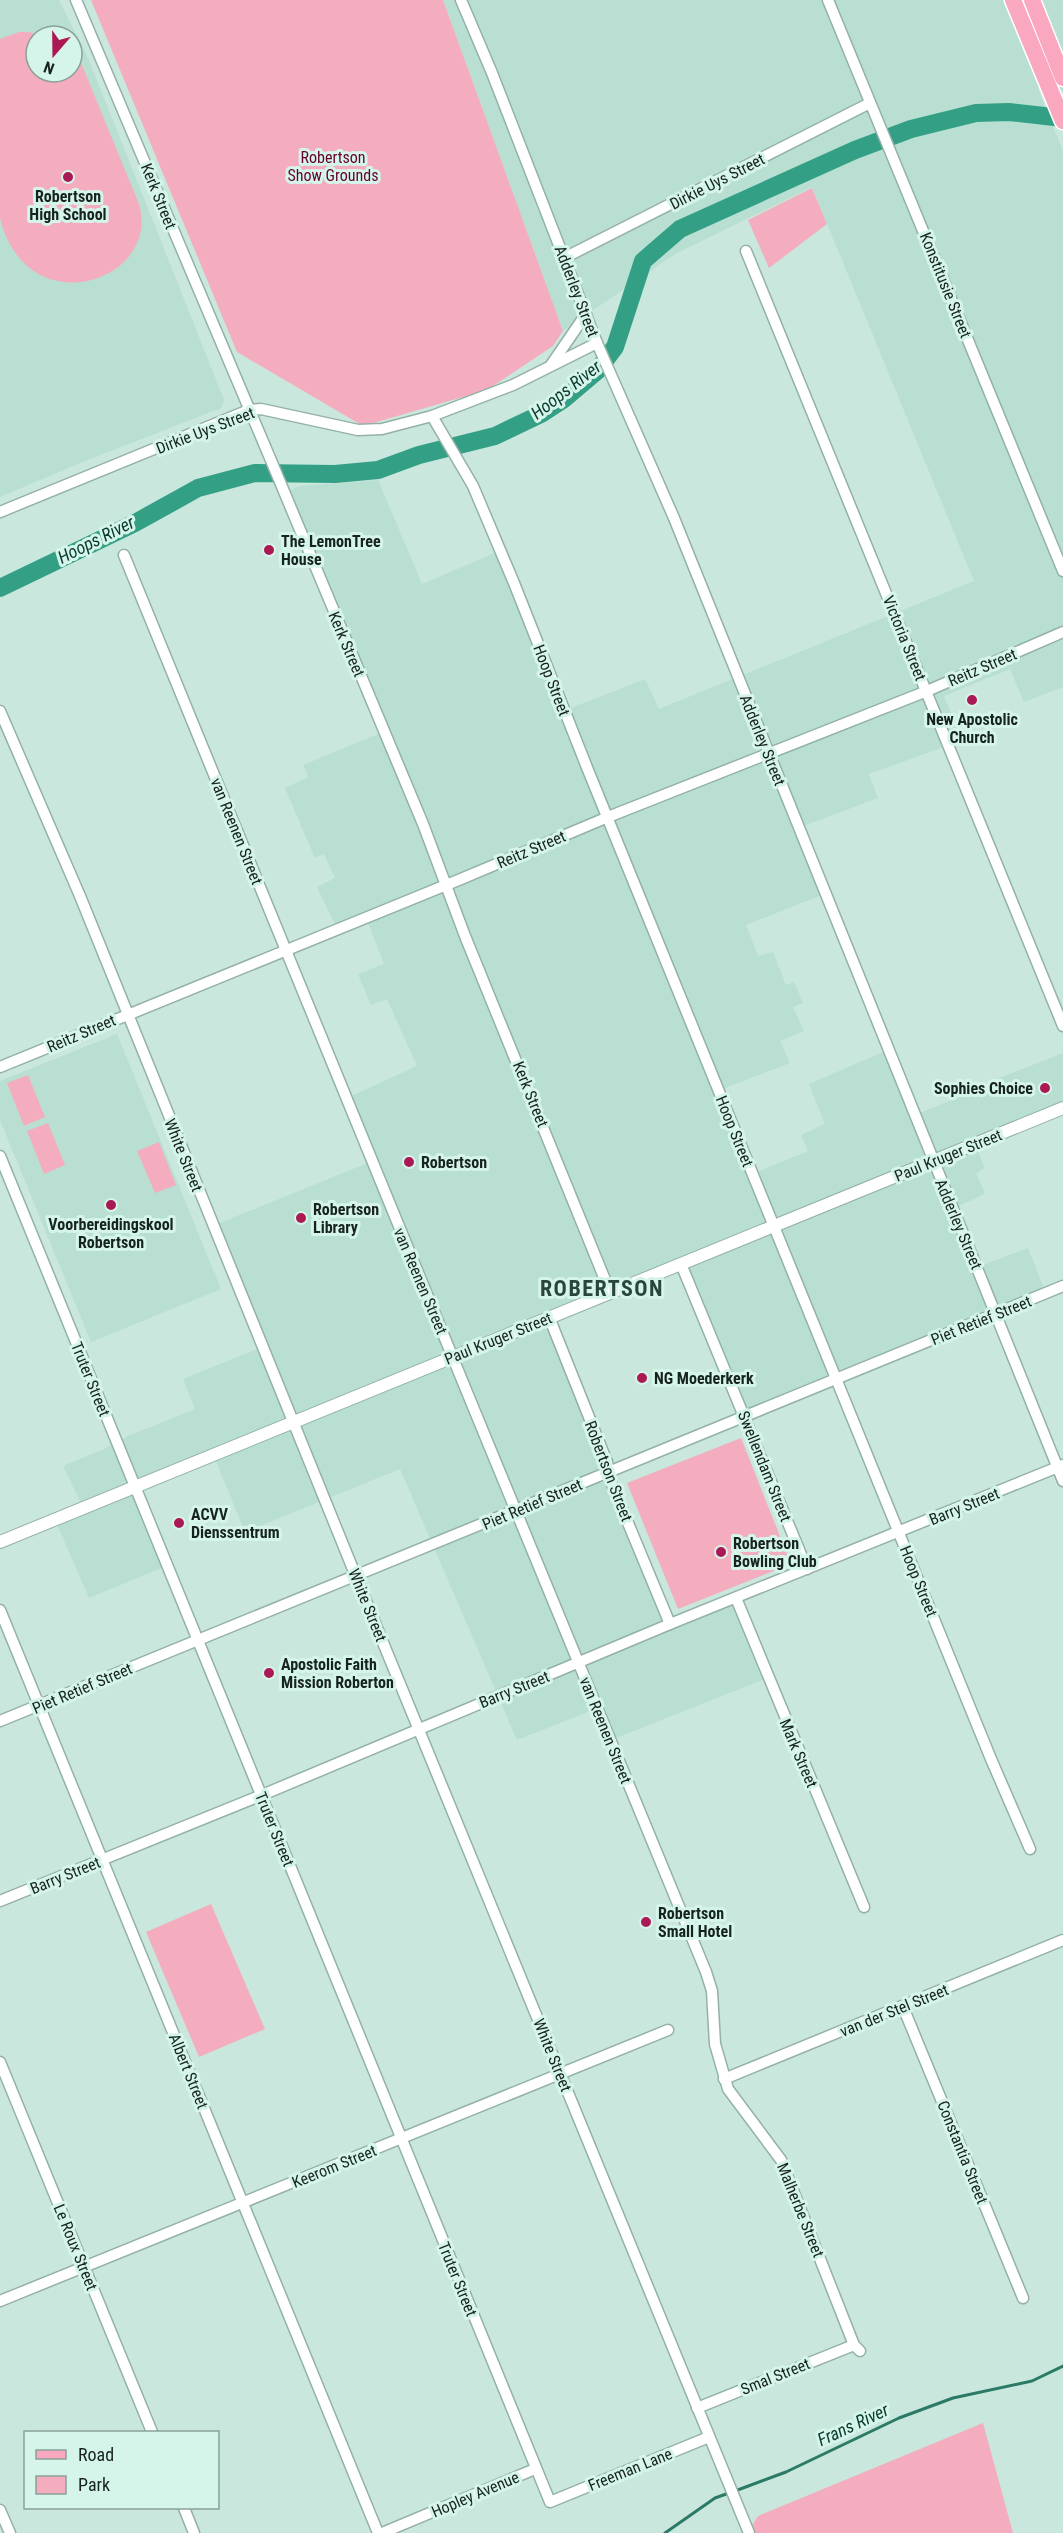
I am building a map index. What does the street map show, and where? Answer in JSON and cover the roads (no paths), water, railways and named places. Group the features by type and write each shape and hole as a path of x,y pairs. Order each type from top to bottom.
{"main road":[{"path":"1013,0 1063,121"},
{"path":"1032,0 1063,78"},
{"path":"1029,40 1045,34"}],"street":[{"name":"Kerk Street","path":"76,0 270,458 610,1292"},
{"name":"Adderley Street","path":"461,0 597,343 674,518 933,1162 1060,1466 1063,1481"},
{"name":"Konstitusie Street","path":"828,0 1063,571"},
{"name":"Dirkie Uys Street","path":"564,258 870,103"},
{"name":"Victoria Street","path":"746,251 1063,1026"},
{"name":"Dirkie Uys Street","path":"550,365 586,314"},
{"name":"Dirkie Uys Street","path":"0,512 249,410 261,409 369,431 432,416 513,385 597,343"},
{"name":"Hoop Street","path":"432,416 473,486 514,583 1030,1850"},
{"name":"van Reenen Street","path":"124,555 706,1972 712,1991 715,2044 724,2079"},
{"name":"Reitz Street","path":"0,1067 608,817 927,691 1063,632"},
{"name":"White Street","path":"0,711 80,896 726,2482 749,2533"},
{"name":"Paul Kruger Street","path":"0,1542 1063,1108"},
{"name":"Truter Street","path":"0,1156 550,2502"},
{"name":"Swellendam Street","path":"681,1264 807,1569"},
{"name":"Piet Retief Street","path":"0,1721 1063,1286"},
{"name":"Robertson Street","path":"549,1317 670,1624"},
{"name":"Barry Street","path":"0,1902 670,1624 1060,1466"},
{"name":"Mark Street","path":"736,1598 864,1907"},
{"name":"Albert Street","path":"0,1610 242,2203 380,2533"},
{"name":"van der Stel Street","path":"724,2079 1063,1940"},
{"name":"Constantia Street","path":"903,2007 1023,2298"},
{"name":"Keerom Street","path":"0,2301 668,2030"},
{"name":"Le Roux Street","path":"0,2062 151,2431"},
{"name":"Malherbe Street","path":"724,2079 734,2099 781,2160 857,2348"},
{"name":"Smal Street","path":"697,2408 857,2348"},
{"name":"Freeman Lane","path":"550,2502 709,2437"},
{"name":"Hopley Avenue","path":"380,2533 535,2469"},
{"path":"183,2509 194,2533"},
{"path":"0,2510 10,2533"}],"waterway":[{"name":"Hoops River","path":"0,588 135,523 198,488 255,473 335,474 378,470 419,455 495,436 541,414 564,399 597,371 615,347 643,261 680,229 855,150 911,129 976,113 1009,112 1063,118"},
{"name":"Frans River","path":"735,2491 786,2472 899,2418 953,2398 1032,2381 1063,2366"},
{"name":"Frans River","path":"665,2533 715,2498 729,2493"}],"place":[{"name":"Robertson High School","path":"68,177"},
{"name":"The LemonTree House","path":"269,550"},
{"name":"New Apostolic Church","path":"972,700"},
{"name":"Sophies Choice","path":"1045,1088"},
{"name":"Robertson","path":"409,1162"},
{"name":"Voorbereidingskool Robertson","path":"111,1205"},
{"name":"Robertson Library","path":"301,1218"},
{"name":"NG Moederkerk","path":"642,1378"},
{"name":"ACVV Dienssentrum","path":"179,1523"},
{"name":"Robertson Bowling Club","path":"721,1552"},
{"name":"Apostolic Faith Mission Roberton","path":"269,1673"},
{"name":"Robertson Small Hotel","path":"646,1922"}],"district":[{"name":"ROBERTSON","path":"602,1288"}],"park label":[{"name":"Robertson Show Grounds","path":"333,166"}]}
